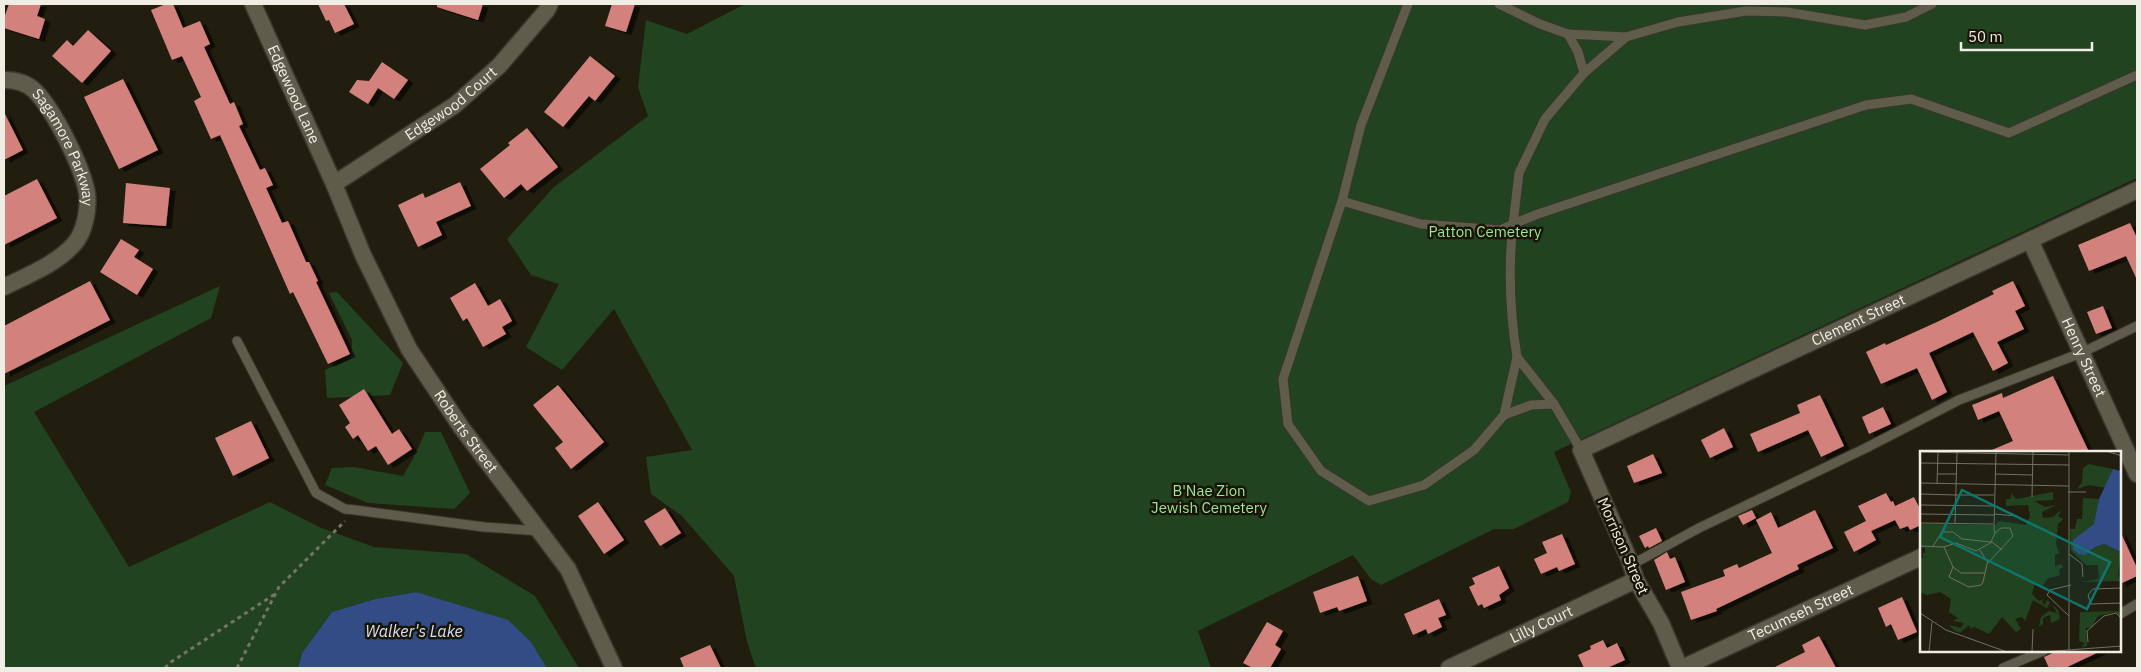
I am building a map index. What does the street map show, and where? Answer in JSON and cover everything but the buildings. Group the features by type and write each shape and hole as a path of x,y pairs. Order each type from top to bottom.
{"street":[{"name":"Edgewood Lane","path":"253,4 334,184"},
{"name":"Edgewood Court","path":"334,184 455,105 499,66 550,4"},
{"name":"Sagamore Parkway","path":"4,80 16,80 34,90 51,111 74,156 87,193 86,219 76,243 53,262 4,287"},
{"name":"Roberts Street","path":"334,184 363,255 409,349 461,427 568,569 614,668"},
{"name":"Clement Street","path":"1581,450 2137,190"},
{"name":"Henry Street","path":"2030,240 2137,474"},
{"name":"Morrison Street","path":"1581,450 1633,573 1660,623 1681,668"},
{"name":"Tecumseh Street","path":"1681,668 1920,557"},
{"name":"Lilly Court","path":"1449,668 1633,573"}],"lane":[{"path":"1408,4 1361,126 1342,201 1283,380 1288,424 1321,471 1368,501 1424,485 1474,450 1504,416 1531,405 1554,404"},
{"path":"1499,4 1540,24 1568,34 1626,36 1678,22 1746,11 1787,12 1865,25 1906,17 1932,4"},
{"path":"1568,34 1578,52 1584,73"},
{"path":"1504,416 1517,357 1512,323 1509,256 1519,173 1545,119 1584,73 1626,36"},
{"path":"1342,201 1422,224 1500,230 1538,214 1866,105 1910,99 2009,133 2137,75"},
{"path":"1633,573 1700,528 1866,448 1959,400 2081,353 2137,326"},
{"path":"237,340 316,493 345,509 484,527 541,531"},
{"path":"1517,357 1554,404 1581,450"},
{"path":"2121,613 2137,604"},
{"path":"2003,668 2041,652"}],"path":[{"path":"237,668 279,587 355,510"},
{"path":"165,668 171,662 275,593"}],"green space":[{"path":"745,4 2137,4 2137,178 1554,452 1571,492 1568,502 1514,529 1494,529 1381,585 1371,579 1353,555 1198,631 1211,668 756,668 747,642 734,576 682,516 651,494 646,457 692,450 614,309 562,370 526,347 559,284 531,275 507,239 554,187 648,116 638,87 646,20 687,34"},
{"path":"220,286 211,318 34,412 129,567 270,502 319,527 374,547 466,554 535,596 579,668 547,668 531,642 416,592 375,599 332,612 302,653 298,668 4,668 4,386"},
{"path":"337,292 403,363 390,395 327,398 325,370 351,358 352,340 329,293"},
{"path":"425,432 441,432 470,493 454,509 368,503 325,485 332,468 354,467 403,476"}],"water":[{"name":"Walker's Lake","path":"416,592 508,620 531,642 547,668 298,668 302,653 332,612 375,599"}],"park label":[{"name":"Patton Cemetery","path":"1485,232"},
{"name":"B'Nae Zion Jewish Cemetery","path":"1209,500"}]}
